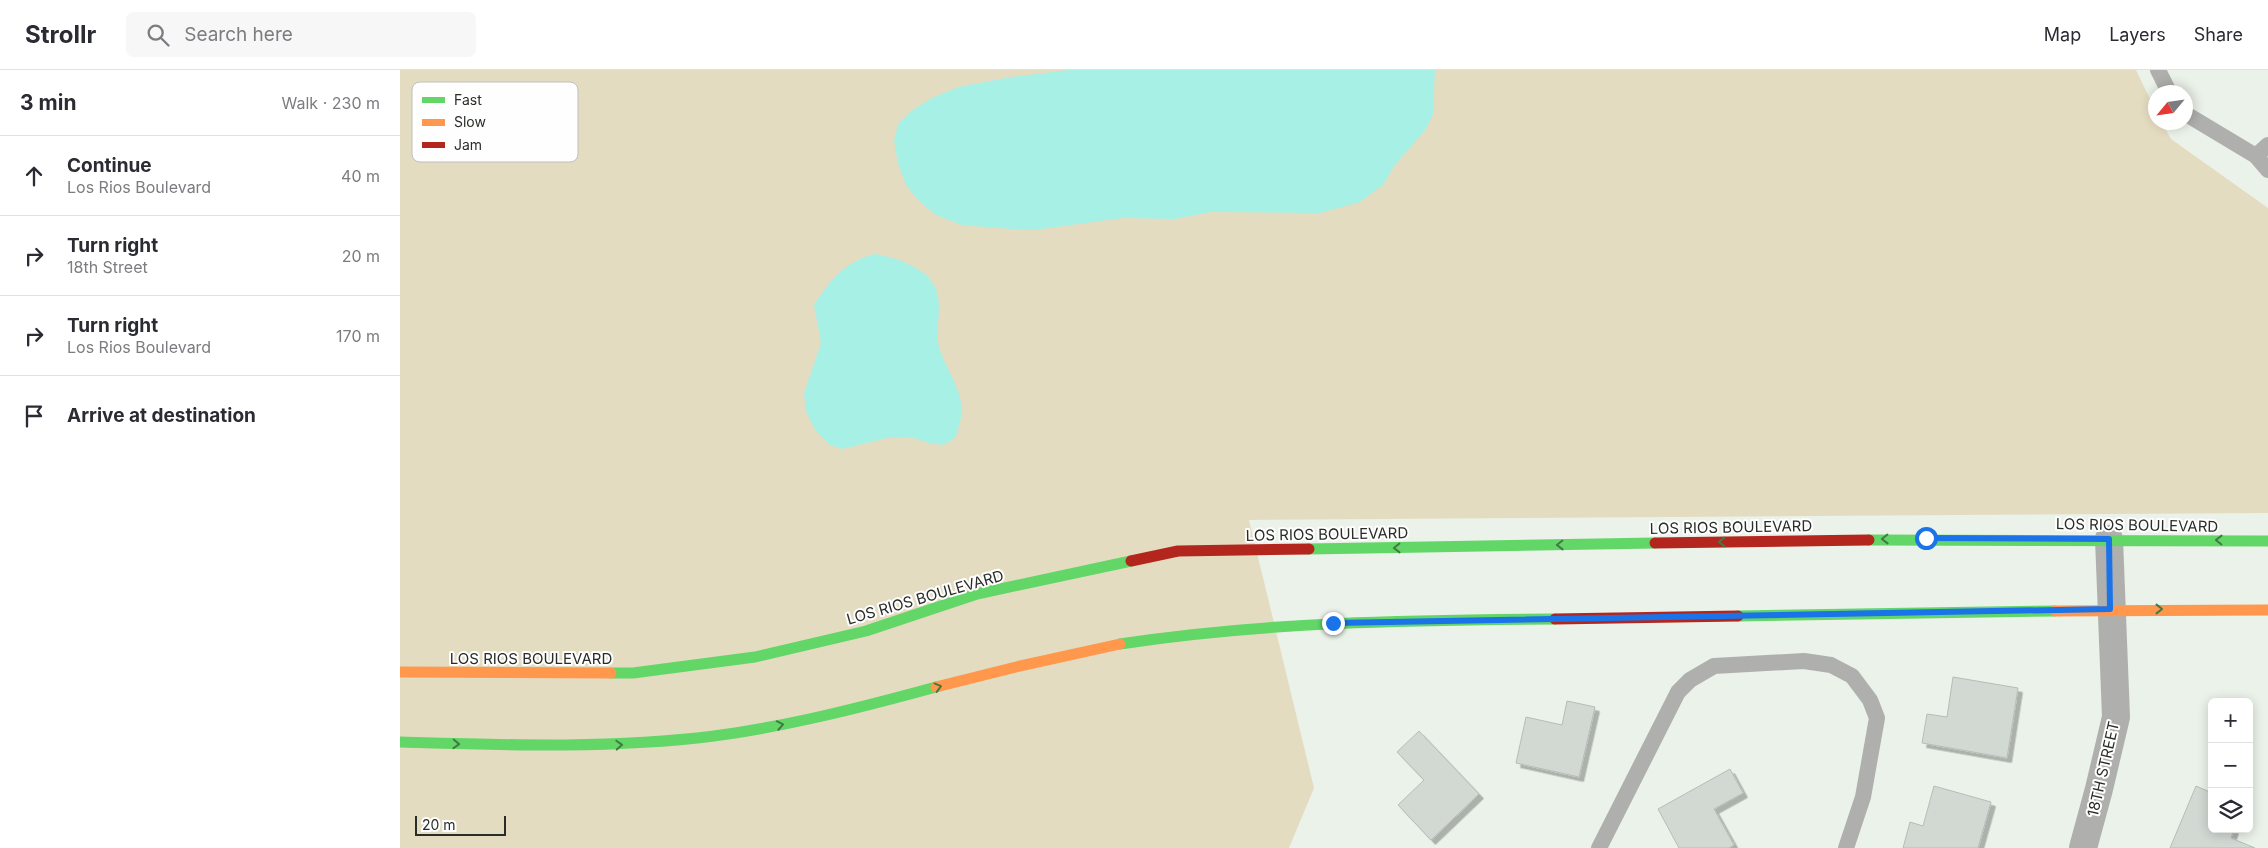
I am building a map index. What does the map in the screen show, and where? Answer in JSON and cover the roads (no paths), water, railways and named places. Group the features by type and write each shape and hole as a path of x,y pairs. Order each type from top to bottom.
{"main road":[{"name":"LOS RIOS BOULEVARD","path":"404,672 633,673 755,657 866,631 977,594 1178,551 1916,539 2268,541"},
{"path":"404,743 584,746 636,743 743,731 874,704 1046,658 1090,649 1175,635 1262,628 1343,623 2110,609 2268,610"}],"street":[{"name":"18TH STREET","path":"2083,848 2116,717 2110,609 2109,539"}],"lane":[{"path":"2158,70 2166,85"},
{"path":"2193,118 2256,156 2268,170"},
{"path":"2256,156 2268,145"},
{"path":"1599,848 1678,692 1690,680 1714,666 1804,661 1832,665 1852,676 1870,700 1877,718 1863,797 1846,848"}],"water":[{"path":"1069,70 1435,70 1433,114 1426,129 1394,166 1383,185 1360,202 1320,213 1211,212 1175,219 1123,218 1034,230 997,228 962,225 936,215 918,200 906,185 898,163 894,141 898,124 914,109 932,98 958,87 1011,77"},
{"path":"874,254 899,260 915,268 929,278 937,293 939,301 938,342 956,386 961,405 961,415 956,436 943,445 910,437 887,438 842,449 830,445 815,430 806,411 804,393 821,343 814,305 832,280 846,267"}]}
